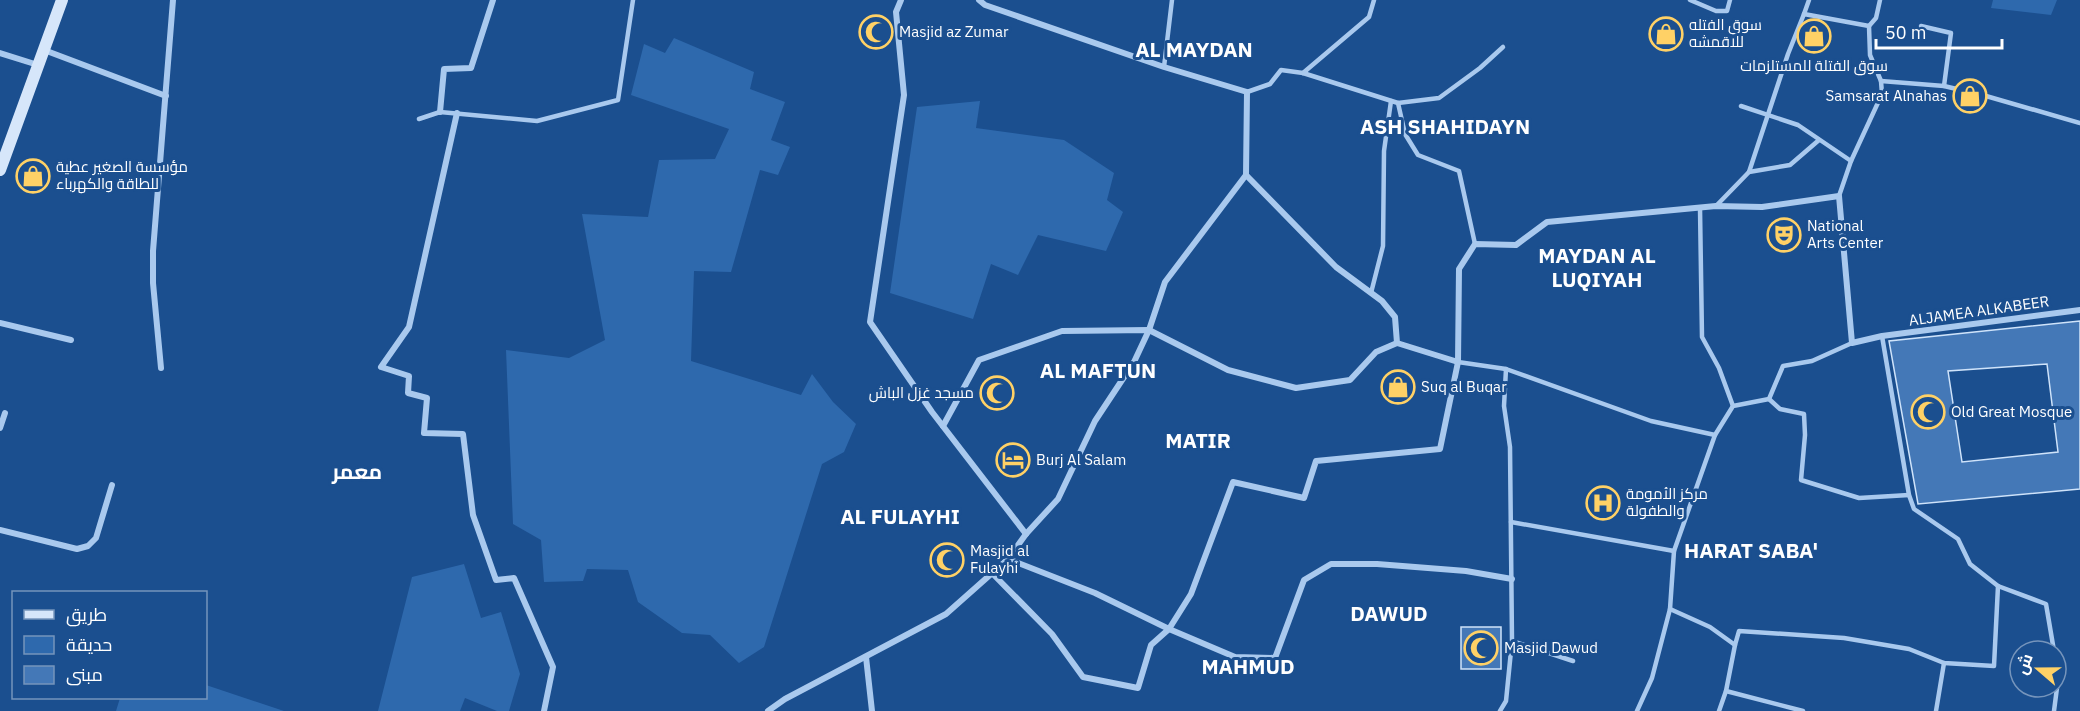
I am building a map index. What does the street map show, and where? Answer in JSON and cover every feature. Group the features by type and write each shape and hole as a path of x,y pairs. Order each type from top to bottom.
{"main road":[{"path":"0,170 62,0"}],"street":[{"path":"161,368 153,283 153,250 173,0"},
{"path":"440,112 444,69 471,68 493,0"},
{"path":"902,0 896,12 904,95 870,322 943,426 1026,534"},
{"path":"768,711 785,699 946,614 1008,559 1026,534 1058,499 1095,421 1134,362 1149,330 1165,282 1246,176 1247,92 1164,67 985,5 979,0"},
{"path":"44,50 166,96"},
{"path":"0,53 38,65"},
{"path":"457,113 409,327 381,367 409,376 408,393 427,398 424,433 463,434 473,515 496,580 514,579 554,667 544,711"},
{"path":"1246,176 1336,267 1382,301 1395,317 1397,343"},
{"path":"992,573 1052,634 1083,677 1138,688 1151,645 1169,629 1191,594 1233,482 1304,498 1316,461 1440,448 1458,362 1459,269 1476,244 1516,245 1547,222 1716,206 1762,207 1839,196 1852,343"},
{"name":"ALJAMEA ALKABEER","path":"1852,343 1882,336 2080,310"},
{"path":"0,322 71,340"},
{"path":"943,426 979,360 1062,331 1149,330 1228,370 1296,388 1350,380 1376,352 1397,343 1458,362"},
{"path":"0,428 5,413"},
{"path":"0,530 77,549 88,546 96,538 112,485"},
{"path":"1008,559 1095,594 1234,657 1275,658 1304,580 1331,564 1377,564 1466,571 1512,579"},
{"path":"866,657 872,711"}],"lane":[{"path":"419,119 440,112 537,121 618,100 633,0"},
{"path":"1164,67 1172,0"},
{"path":"1303,73 1369,17 1374,0"},
{"path":"1690,0 1716,11 1727,11 1730,0"},
{"path":"1716,206 1749,172 1788,54 1809,0"},
{"path":"1839,196 1851,161 1882,94 1881,81 1870,55 1869,26 1876,18 1880,0"},
{"path":"1804,14 1869,26"},
{"path":"1921,26 1951,33 1944,86"},
{"path":"1247,92 1270,84 1281,70 1303,73 1398,103 1440,98 1480,68 1503,47"},
{"path":"1881,81 1944,86 2080,123"},
{"path":"1371,293 1383,246 1384,151 1391,101"},
{"path":"1398,103 1406,134 1418,155 1459,171 1476,244"},
{"path":"1741,106 1798,125 1851,161"},
{"path":"1749,172 1790,165 1819,140"},
{"path":"1700,208 1702,337 1719,368 1733,406"},
{"path":"1882,336 1909,495 1914,509 1958,539 1970,564 1998,586 2046,604 2052,639"},
{"path":"1769,399 1783,366 1812,361 1852,343"},
{"path":"1458,362 1506,369 1651,421 1715,435"},
{"path":"1500,711 1506,701 1512,641 1510,447 1504,406 1506,369"},
{"path":"1637,711 1652,678 1670,609 1674,550 1715,435 1733,406 1769,399"},
{"path":"1769,399 1780,409 1804,414 1805,435 1801,480 1859,498 1909,495"},
{"path":"1511,522 1674,550"},
{"path":"1719,711 1726,691 1739,631 1844,638 1909,649 1944,663 1994,666 1998,586"},
{"path":"1670,609 1710,627 1735,645"},
{"path":"1512,641 1573,661"},
{"path":"1936,711 1944,663"},
{"path":"1726,691 1803,711"}],"green space":[{"path":"1993,0 2057,0 2051,15 1991,8"},
{"path":"674,38 754,72 750,89 785,102 771,140 790,147 778,175 760,170 731,272 694,271 691,361 801,395 812,374 833,402 856,424 844,452 822,464 764,647 739,663 710,635 682,633 638,602 628,570 587,569 583,581 544,582 541,540 513,524 506,350 569,358 605,340 582,214 648,217 659,160 715,159 729,129 631,95 644,44 665,53"},
{"path":"980,101 976,128 1064,140 1114,173 1107,200 1123,212 1106,251 1038,235 1018,275 991,264 973,319 890,293 917,107"},
{"path":"464,564 481,618 501,612 520,674 509,711 497,711 465,698 460,711 378,711 412,577"},
{"path":"207,685 284,711 116,711 120,699 207,699"}],"building":[{"name":"Old Great Mosque","path":"2080,321 2080,489 1918,504 1889,341","holes":["2047,364 2058,452 1962,462 1948,371"]},
{"name":"Masjid Dawud","path":"1461,627 1501,627 1501,669 1461,669"}],"place":[{"name":"Masjid az Zumar","path":"876,32"},
{"name":"سوق الفتله للاقمشه","path":"1666,34"},
{"name":"سوق الفتلة للمستلزمات","path":"1814,36"},
{"name":"Samsarat Alnahas","path":"1970,96"},
{"name":"مؤسسة الصغير عطية للطاقة والكهرباء","path":"33,176"},
{"name":"National Arts Center","path":"1784,235"},
{"name":"Suq al Buqar","path":"1398,387"},
{"name":"مسجد غزل الباش","path":"997,393"},
{"name":"Old Great Mosque","path":"1928,412"},
{"name":"Burj Al Salam","path":"1013,460"},
{"name":"مركز الأمومة والطفولة","path":"1603,503"},
{"name":"Masjid al Fulayhi","path":"947,560"},
{"name":"Masjid Dawud","path":"1481,648"}],"district":[{"name":"AL MAYDAN","path":"1194,50"},
{"name":"ASH SHAHIDAYN","path":"1445,127"},
{"name":"MAYDAN AL LUQIYAH","path":"1597,268"},
{"name":"AL MAFTUN","path":"1098,371"},
{"name":"MATIR","path":"1198,441"},
{"name":"معمر","path":"357,472"},
{"name":"AL FULAYHI","path":"900,517"},
{"name":"HARAT SABA'","path":"1751,551"},
{"name":"DAWUD","path":"1389,614"},
{"name":"MAHMUD","path":"1248,667"}]}
